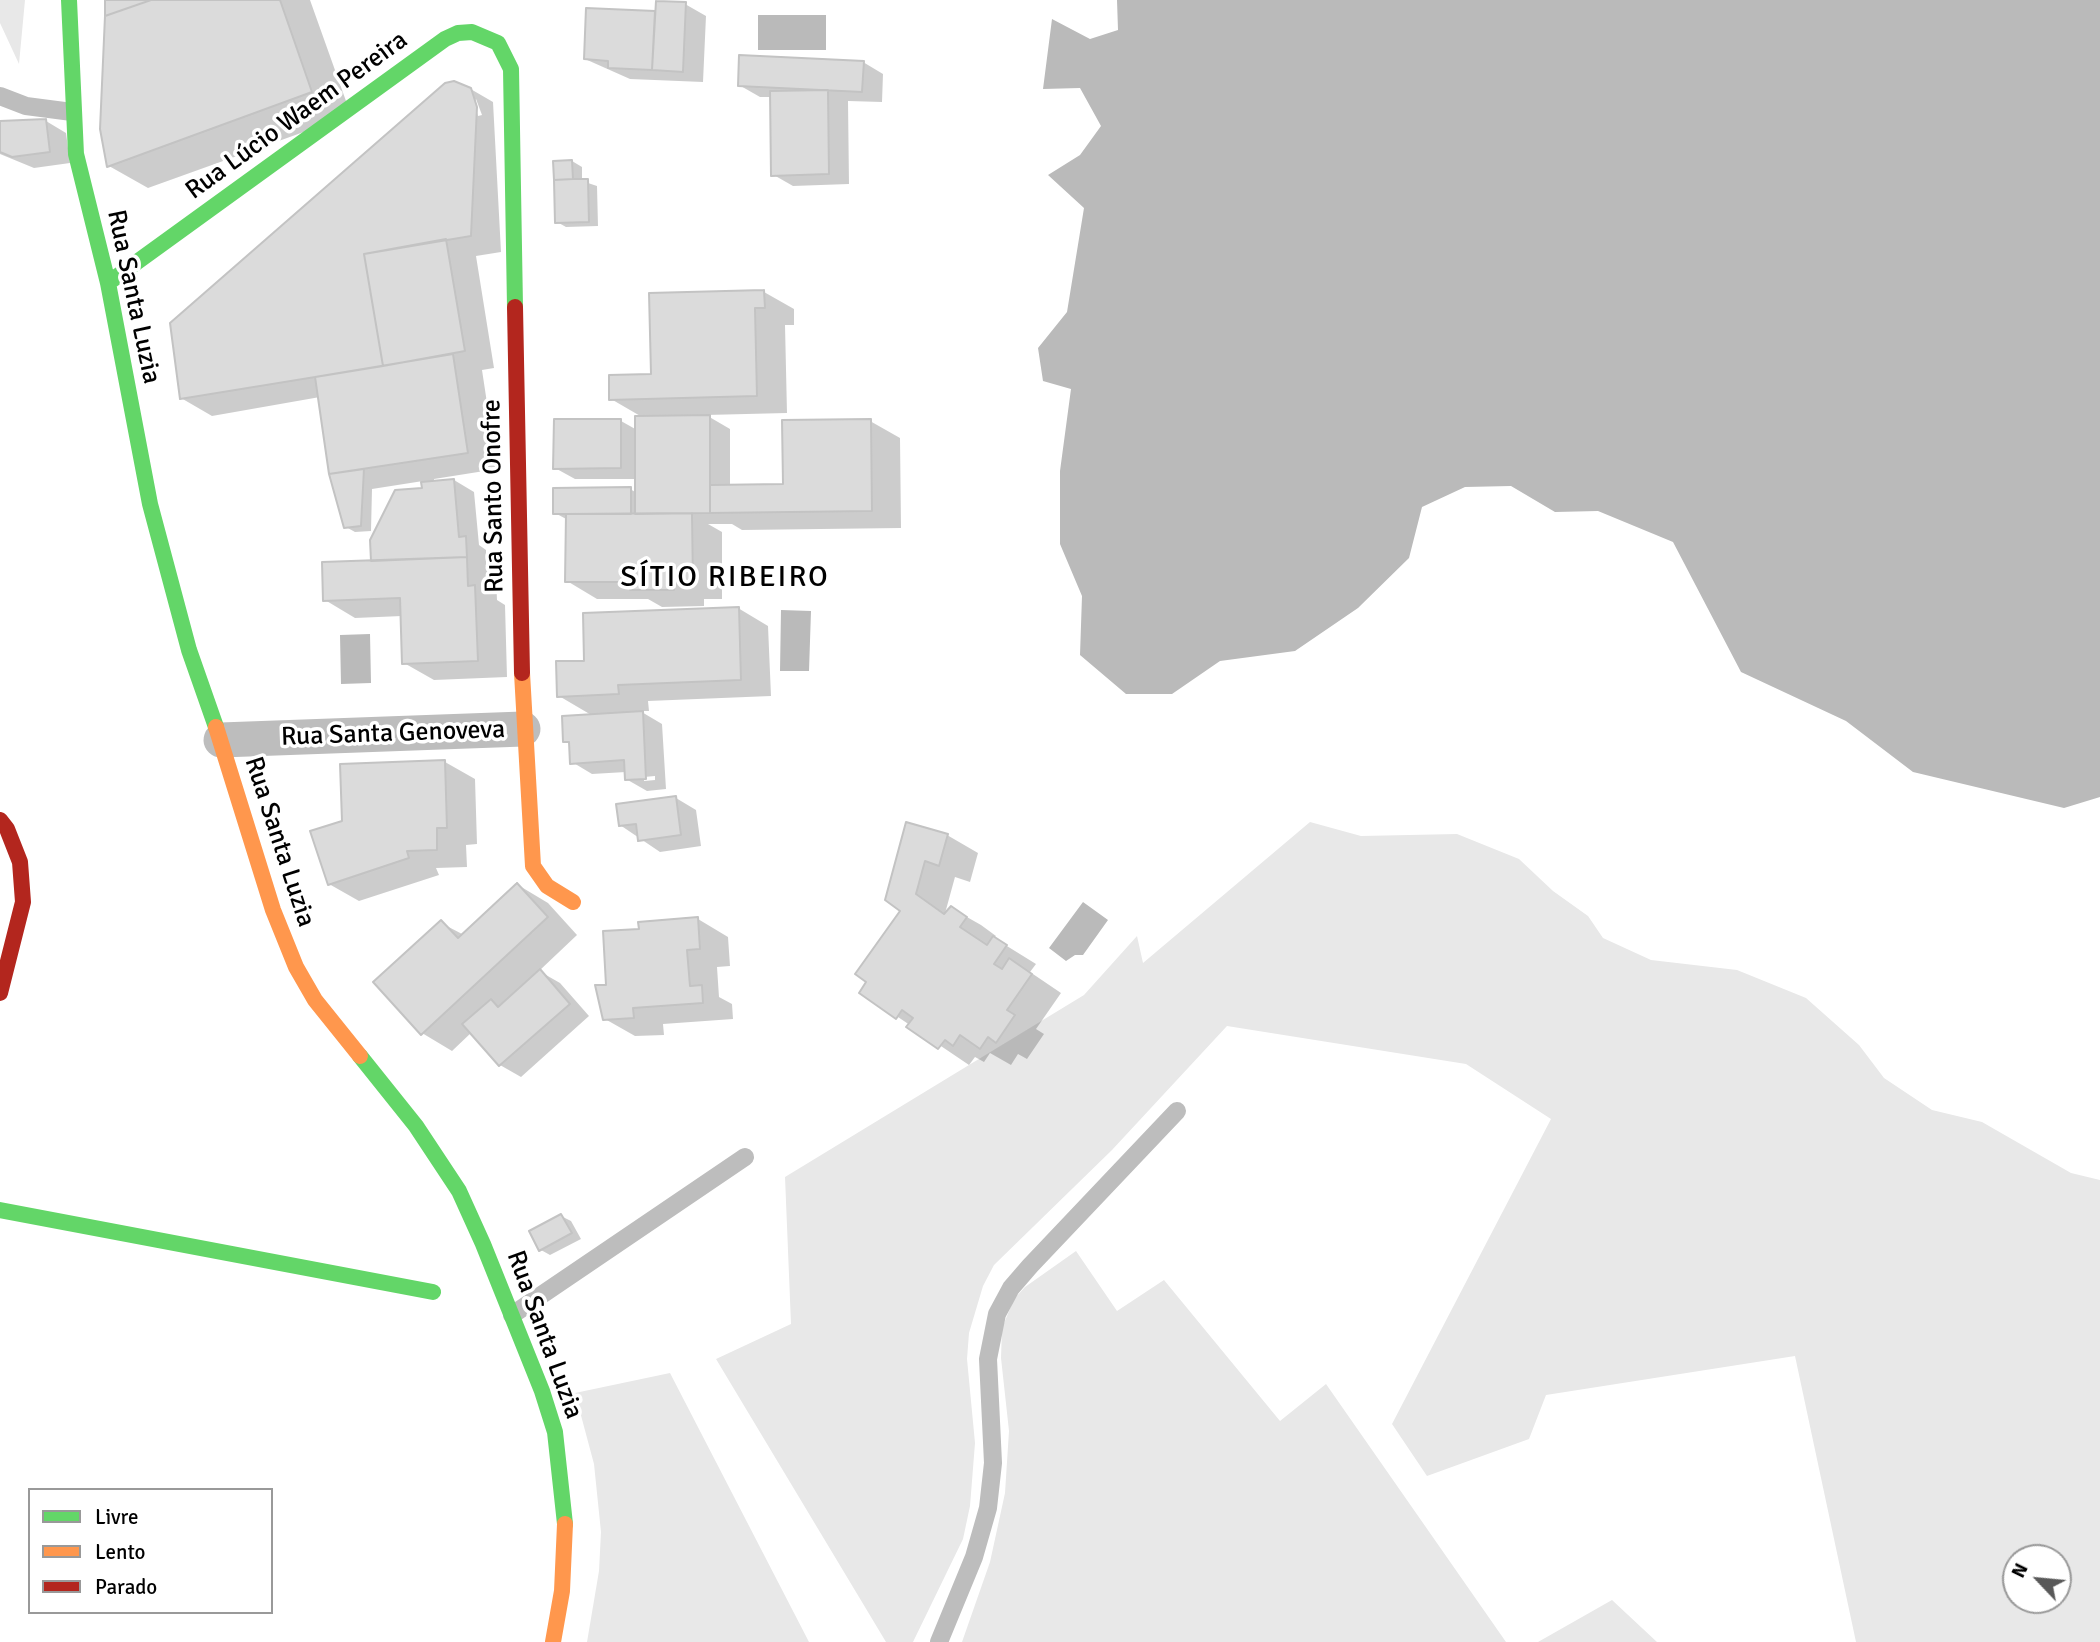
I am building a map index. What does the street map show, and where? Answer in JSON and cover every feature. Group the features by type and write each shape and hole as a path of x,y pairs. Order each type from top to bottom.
{"street":[{"name":"Rua Santa Luzia","path":"69,0 76,154 108,283 150,504 169,581 273,910 296,967 314,1000 439,1158 472,1218 542,1391 562,1475 566,1553 553,1642"},
{"name":"Rua Lúcio Waem Pereira","path":"108,283 445,39 458,33 485,35 498,43 510,69"},
{"name":"Rua Santo Onofre","path":"510,69 523,729 533,866 547,886 573,902"},
{"name":"Rua Santa Genoveva","path":"221,740 523,729"},
{"path":"0,820 7,828 20,862 23,902 0,993"},
{"path":"0,1210 433,1292"}],"lane":[{"path":"0,96 26,106 72,112"},
{"path":"939,1642 974,1557 988,1508 993,1463 988,1359 997,1314 1011,1288 1030,1266 1177,1111"},
{"path":"512,1315 745,1157"}],"shaded area":[{"path":"0,0 25,0 19,64 0,23"},
{"path":"1117,0 2100,0 2100,797 2064,808 1913,772 1846,721 1741,672 1673,542 1598,511 1555,512 1511,486 1465,487 1422,507 1409,558 1358,608 1295,651 1220,661 1172,694 1126,694 1080,655 1082,596 1060,544 1060,471 1071,389 1043,381 1038,348 1067,312 1084,208 1048,175 1080,155 1101,126 1080,88 1043,89 1052,19 1090,39 1118,30"},
{"path":"758,15 826,15 826,50 758,50"},
{"path":"781,610 811,611 809,671 780,671"},
{"path":"370,634 371,683 341,684 340,635"},
{"path":"1310,822 1361,836 1457,834 1519,859 1553,891 1588,916 1603,938 1651,960 1737,970 1806,998 1859,1045 1884,1078 1932,1110 1982,1122 2071,1173 2100,1180 2100,1642 1856,1642 1795,1356 1546,1395 1529,1439 1427,1476 1392,1424 1551,1119 1466,1064 1227,1026 1112,1150 994,1265 983,1286 969,1333 967,1359 975,1443 970,1506 963,1539 913,1642 886,1642 716,1359 791,1324 785,1177 1084,995 1137,936 1143,963"},
{"path":"1083,902 1108,920 1083,955 1075,955 1066,961 1049,948"},
{"path":"1076,1251 1117,1311 1164,1280 1280,1421 1326,1384 1506,1642 962,1642 990,1562 1005,1493 1009,1431 1001,1358 1002,1328 1014,1299 1025,1287"},
{"path":"670,1373 809,1642 587,1642 599,1571 601,1532 594,1464 575,1393"},
{"path":"1612,1600 1657,1642 1538,1642"}],"building":[{"path":"105,0 151,0 105,16"},
{"path":"151,0 280,0 312,92 107,167 100,129 105,16"},
{"path":"656,1 686,2 683,72 652,70"},
{"path":"586,8 655,11 652,70 608,68 608,61 584,59"},
{"path":"739,55 864,61 862,92 738,86"},
{"path":"454,81 471,88 477,107 471,236 364,254 383,366 180,399 170,323 445,83"},
{"path":"828,90 829,174 771,176 770,91"},
{"path":"46,119 50,152 12,157 0,152 0,121"},
{"path":"572,160 573,179 554,180 553,161"},
{"path":"588,179 589,222 555,223 554,180"},
{"path":"446,239 465,351 383,366 364,254"},
{"path":"764,290 765,308 755,308 757,396 609,400 609,375 651,374 649,293"},
{"path":"453,354 468,453 329,474 315,377"},
{"path":"710,415 710,513 635,514 635,416"},
{"path":"554,419 621,419 621,468 553,469"},
{"path":"871,419 872,511 710,513 710,485 783,484 782,420"},
{"path":"364,469 361,526 344,528 329,474"},
{"path":"454,479 459,537 466,536 467,557 371,561 370,540 395,490 422,488 421,482"},
{"path":"631,487 631,514 553,514 553,488"},
{"path":"692,513 693,582 674,582 674,590 630,590 630,582 565,582 566,514"},
{"path":"467,557 468,586 475,585 478,661 402,664 400,598 323,601 322,562"},
{"path":"739,607 741,680 618,685 619,694 557,697 556,661 584,661 583,613"},
{"path":"643,711 646,779 625,780 624,760 570,764 569,742 563,742 562,716"},
{"path":"445,760 447,828 437,828 437,850 407,851 409,858 328,885 310,831 342,821 340,764"},
{"path":"676,796 681,835 638,841 636,824 619,826 616,804"},
{"path":"906,822 948,834 939,866 925,861 916,894 944,914 951,906 967,917 960,927 987,945 993,936 1007,945 994,964 1002,969 1009,958 1032,974 1007,1010 1015,1015 996,1043 988,1037 980,1049 960,1035 953,1046 945,1040 938,1049 906,1027 913,1018 902,1010 896,1019 859,993 866,982 855,974 900,911 885,900"},
{"path":"517,883 548,917 421,1035 373,982 441,920 458,938"},
{"path":"698,917 700,949 687,950 690,986 702,985 703,1003 633,1008 634,1018 603,1020 595,985 606,985 603,931 639,929 638,922"},
{"path":"540,969 570,1004 499,1066 462,1024 491,999 498,1007"},
{"path":"561,1214 572,1233 539,1251 529,1231"}],"traffic: fast":[{"path":"69,0 76,154 108,283 150,504 189,650 216,727"},
{"path":"108,283 445,39 458,33 472,32 498,43 511,69 515,307"},
{"path":"360,1056 416,1126 459,1191 483,1244 542,1391 555,1432 565,1524"},
{"path":"0,1210 433,1292"}],"traffic: slow":[{"path":"522,673 533,866 547,886 573,902"},
{"path":"216,727 273,910 296,967 315,1000 360,1056"},
{"path":"553,1642 562,1591 565,1524"}],"traffic: jam":[{"path":"515,307 522,673"},
{"path":"0,820 7,829 20,862 23,902 0,993"}],"district":[{"name":"SÍTIO RIBEIRO","path":"725,578"}]}
